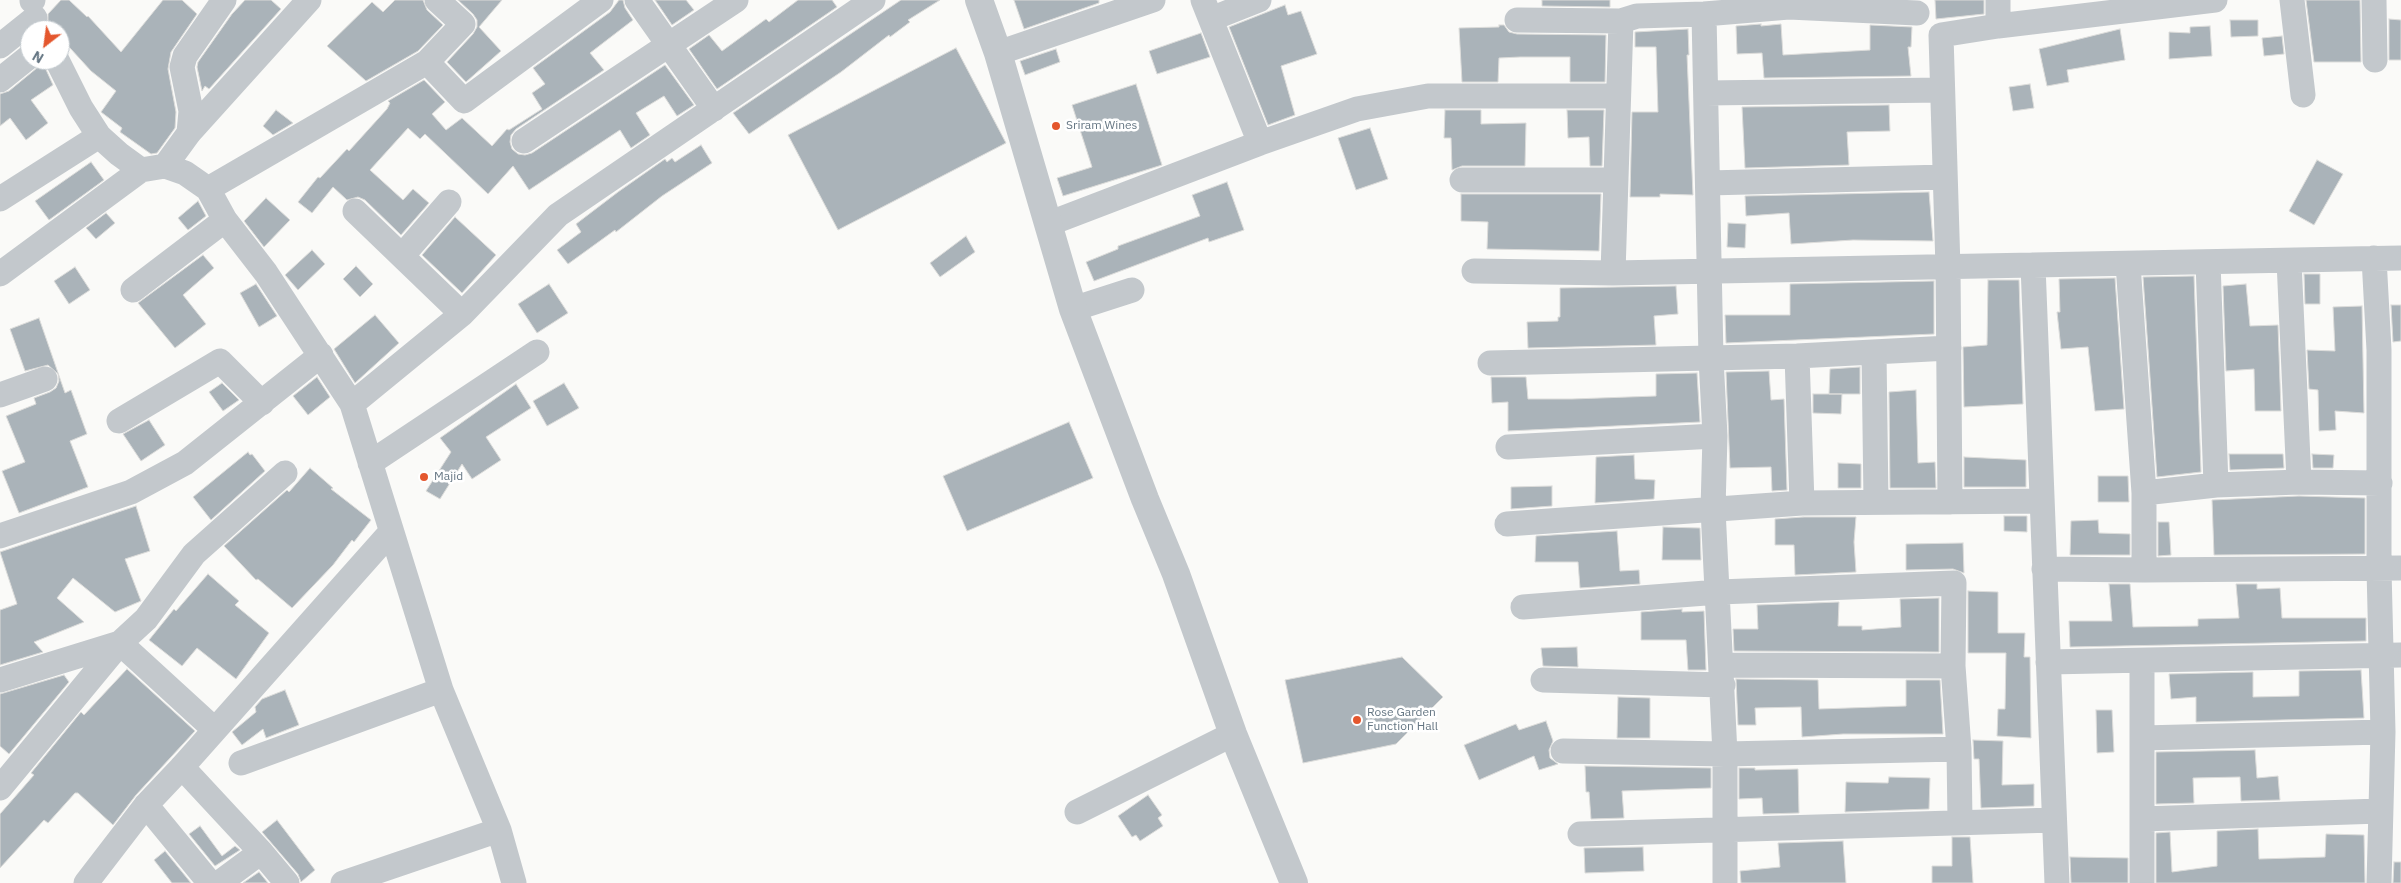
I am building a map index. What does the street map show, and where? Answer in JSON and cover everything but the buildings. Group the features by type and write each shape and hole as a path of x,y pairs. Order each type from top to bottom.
{"street":[{"path":"189,133 192,111 182,68 185,56 224,0"},
{"path":"0,274 153,168 189,133 309,0"},
{"path":"208,189 427,62 463,24 437,0"},
{"path":"427,62 464,101 601,0"},
{"path":"637,0 714,109"},
{"path":"524,140 670,46 736,0"},
{"path":"352,404 462,314 558,215 873,0"},
{"path":"979,0 998,53 1074,309 1145,499 1176,574 1233,734 1294,883"},
{"path":"998,53 1153,0"},
{"path":"1259,0 1207,9 1260,144"},
{"path":"1998,0 1998,26"},
{"path":"1941,35 1998,26 2079,8 2215,0"},
{"path":"2292,0 2303,95"},
{"path":"2374,0 2375,60"},
{"path":"1517,20 1621,21 1637,16 1704,14 1789,3 1916,6 1941,35 1948,268 1950,502"},
{"path":"0,46 35,10"},
{"path":"1704,14 1711,358 1715,436 1713,509 1719,592 1725,754 1725,883"},
{"path":"1613,273 1621,21"},
{"path":"0,80 20,64"},
{"path":"62,70 81,108 99,136 119,154 153,168 185,173 208,189 225,220 266,273 352,404 390,533 441,690 499,830 514,883"},
{"path":"1706,94 1942,90"},
{"path":"1048,224 1357,109 1428,96 1618,96"},
{"path":"0,199 99,136"},
{"path":"1708,183 1945,177"},
{"path":"1462,180 1616,180"},
{"path":"402,256 449,202"},
{"path":"354,212 462,314"},
{"path":"133,290 225,220"},
{"path":"2374,258 2390,350 2380,483 2390,568 2391,655 2382,732 2379,883"},
{"path":"1474,271 1613,273 2401,258"},
{"path":"2289,261 2299,482"},
{"path":"2208,262 2216,485"},
{"path":"2128,264 2144,493 2144,570"},
{"path":"2032,266 2057,883"},
{"path":"1074,309 1132,290"},
{"path":"1490,363 1797,356 1949,348"},
{"path":"370,463 537,352"},
{"path":"1874,352 1876,502"},
{"path":"0,536 131,492 185,463 321,355"},
{"path":"1797,356 1802,503"},
{"path":"119,421 220,361 262,403"},
{"path":"0,395 45,379"},
{"path":"1508,447 1715,436"},
{"path":"0,788 120,643 146,619 194,554 285,473"},
{"path":"2144,493 2216,485 2299,482 2380,483"},
{"path":"1507,524 1802,503 2042,501"},
{"path":"86,883 146,805 390,533"},
{"path":"2044,569 2390,568"},
{"path":"1523,607 1719,592 1954,583 1953,666 1960,822"},
{"path":"120,643 214,729"},
{"path":"0,680 120,643"},
{"path":"2048,662 2142,662 2391,655"},
{"path":"2142,662 2142,883"},
{"path":"1543,680 1953,666"},
{"path":"241,762 441,690"},
{"path":"2142,738 2382,732"},
{"path":"1077,812 1233,734"},
{"path":"1564,751 1725,754 1958,749"},
{"path":"182,767 262,852 287,883"},
{"path":"146,805 210,883"},
{"path":"2142,819 2380,811"},
{"path":"1580,834 2054,820"},
{"path":"343,883 499,830"},
{"path":"220,883 262,852"}],"place":[{"name":"Sriram Wines","path":"1056,126"},
{"name":"Majid","path":"424,477"},
{"name":"Rose Garden Function Hall","path":"1357,720"}]}
